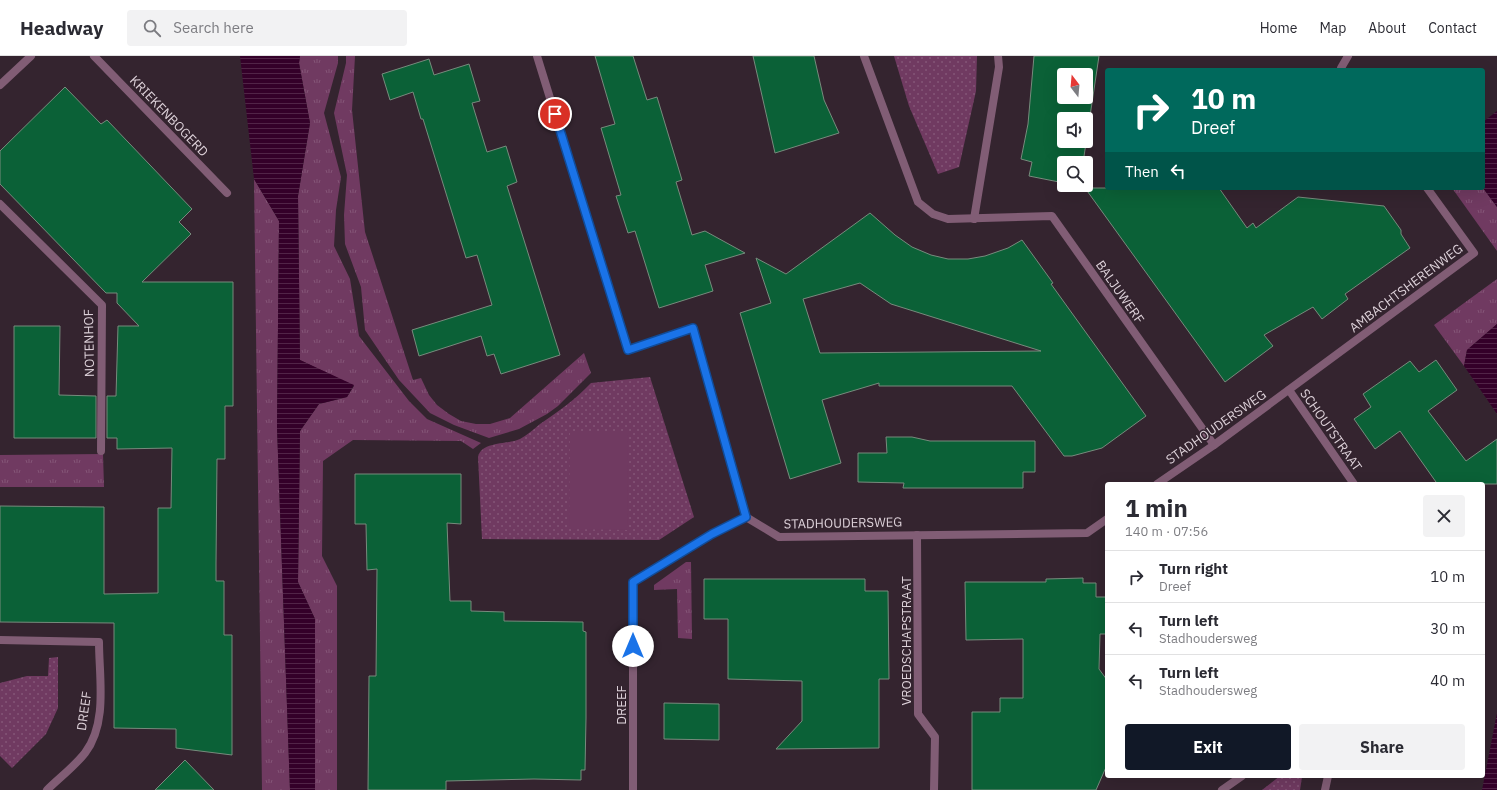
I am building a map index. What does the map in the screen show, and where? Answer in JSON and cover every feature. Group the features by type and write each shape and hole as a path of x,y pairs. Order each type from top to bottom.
{"street":[{"path":"0,85 31,56"},
{"name":"KRIEKENBOGERD","path":"94,56 227,193"},
{"path":"537,56 628,350 693,328 746,517"},
{"name":"BALJUWERF","path":"864,56 918,202 933,214 948,219 1052,216 1214,445"},
{"path":"974,219 999,67 998,56"},
{"path":"1341,68 1348,56"},
{"name":"AMBACHTSHERENWEG","path":"1289,390 1474,253 1428,190"},
{"name":"NOTENHOF","path":"0,204 102,305 101,451"},
{"name":"STADHOUDERSWEG","path":"1160,482 1214,445 1289,390"},
{"name":"SCHOUTSTRAAT","path":"1289,390 1353,482"},
{"name":"STADHOUDERSWEG","path":"746,517 779,537 917,534 1087,533 1105,520"},
{"name":"DREEF","path":"633,790 633,582 712,534 746,517"},
{"name":"VROEDSCHAPSTRAAT","path":"917,534 918,714 935,737 934,790"},
{"name":"DREEF","path":"0,640 99,642 100,704 96,731 85,753 47,790"},
{"path":"1222,790 1239,778"},
{"path":"1325,790 1328,778"}],"green space":[{"path":"300,56 338,56 338,63 324,113 341,177 336,210 334,246 350,279 359,336 409,401 427,419 481,443 473,449 461,441 353,440 323,461 322,556 337,586 337,790 315,790 315,619 298,582 300,431 319,404 347,397 354,386 300,360 298,196 310,123 299,63"},
{"path":"346,56 355,56 352,110 365,232 413,380 421,378 429,395 437,405 461,421 476,424 490,424 510,418 584,353 591,373 558,406 547,414 519,429 489,438 454,425 430,413 399,380 365,330 361,287 345,244 344,215 347,175 334,113 346,63"},
{"path":"894,56 977,56 976,91 959,167 938,174 909,106"},
{"path":"254,179 279,221 277,427 290,790 262,790"},
{"path":"1453,190 1484,190 1497,207 1497,251"},
{"path":"1497,279 1497,324 1467,350 1464,366 1434,325"},
{"path":"650,377 694,517 659,540 482,539 478,457 484,448 520,439 567,405 591,383"},
{"path":"570,432 628,432 627,530 569,529"},
{"path":"103,454 104,487 0,487 0,455"},
{"path":"686,562 691,562 692,639 678,638 677,589 654,590 654,585"},
{"path":"58,657 58,708 46,734 12,768 0,756 0,683 27,676 48,676 49,658"},
{"path":"1277,778 1302,778 1300,790 1262,790"}],"shaded area":[{"path":"240,56 300,56 299,63 310,123 298,196 300,360 354,385 347,397 319,404 300,431 298,582 315,619 315,790 290,790 277,427 279,221 254,179"},
{"path":"1497,111 1497,207 1484,190 1485,120"},
{"path":"1497,324 1497,414 1464,366 1467,350"},
{"path":"1497,713 1497,790 1482,790"}],"building":[{"path":"595,56 633,56 647,100 657,97 682,180 676,182 692,235 705,231 745,253 705,265 713,291 659,308 635,231 628,233 616,196 621,195 601,128 615,124"},
{"path":"753,56 814,56 824,100 839,133 775,153"},
{"path":"1034,56 1099,56 1093,96 1093,68 1057,68 1057,104 1092,104 1091,112 1057,112 1057,148 1085,148 1084,156 1057,156 1057,182 1029,176 1032,162 1021,159 1028,124"},
{"path":"429,59 434,75 469,64 480,101 472,103 487,152 506,146 517,182 507,186 560,355 501,374 494,354 487,356 481,336 419,356 412,330 492,305 477,255 466,258 423,119 421,119 413,92 390,100 382,74"},
{"path":"65,87 101,124 107,120 192,209 179,222 191,234 142,282 233,282 233,406 225,406 225,459 217,459 216,564 216,581 224,581 224,635 232,635 232,755 176,748 176,729 114,728 114,623 0,622 0,506 104,507 104,594 158,593 158,508 171,508 172,448 117,449 117,438 107,438 107,396 116,396 118,326 139,326 117,303 117,293 106,293 0,184 0,151"},
{"path":"1093,188 1105,188 1105,190 1220,190 1247,228 1253,223 1256,228 1298,197 1384,206 1401,230 1401,234 1410,248 1345,294 1348,299 1322,319 1313,307 1264,335 1273,346 1225,382 1088,192 1093,192"},
{"path":"870,213 895,235 912,247 931,255 948,259 968,259 985,256 1008,248 1022,240 1053,283 1051,284 1146,416 1102,448 1072,456 1064,456 1012,386 879,386 879,383 822,400 841,463 790,479 740,313 771,303 756,258 786,274","holes":["860,283 891,304 1041,351 820,353 803,299"]},
{"path":"14,326 60,326 59,395 96,396 96,438 14,438"},
{"path":"1436,360 1457,390 1428,411 1466,461 1497,439 1497,484 1485,484 1485,482 1436,482 1400,431 1375,449 1354,419 1371,407 1363,394 1410,361 1419,372"},
{"path":"886,437 912,437 930,441 1035,441 1035,472 1023,472 1023,488 903,488 904,483 858,482 858,453 887,453"},
{"path":"355,474 461,474 461,524 447,523 450,601 471,601 471,611 504,612 504,621 583,622 583,631 586,632 586,718 585,770 581,770 581,780 534,779 446,781 446,790 368,790 369,676 376,676 377,569 367,570 366,524 355,524"},
{"path":"1083,578 1083,583 1096,583 1096,597 1105,597 1105,634 1100,634 1099,669 1105,677 1105,770 1096,790 972,790 972,712 1000,712 1000,698 1023,698 1023,639 966,640 965,582 1046,582 1046,579"},
{"path":"704,579 865,579 865,591 888,591 889,679 879,679 879,748 776,749 802,721 802,681 728,679 728,619 704,619"},
{"path":"664,703 719,704 719,740 664,739"},
{"path":"185,760 214,790 155,790"}],"route":[{"path":"555,114 628,350 693,328 746,517 712,534 633,582 633,646"}]}
